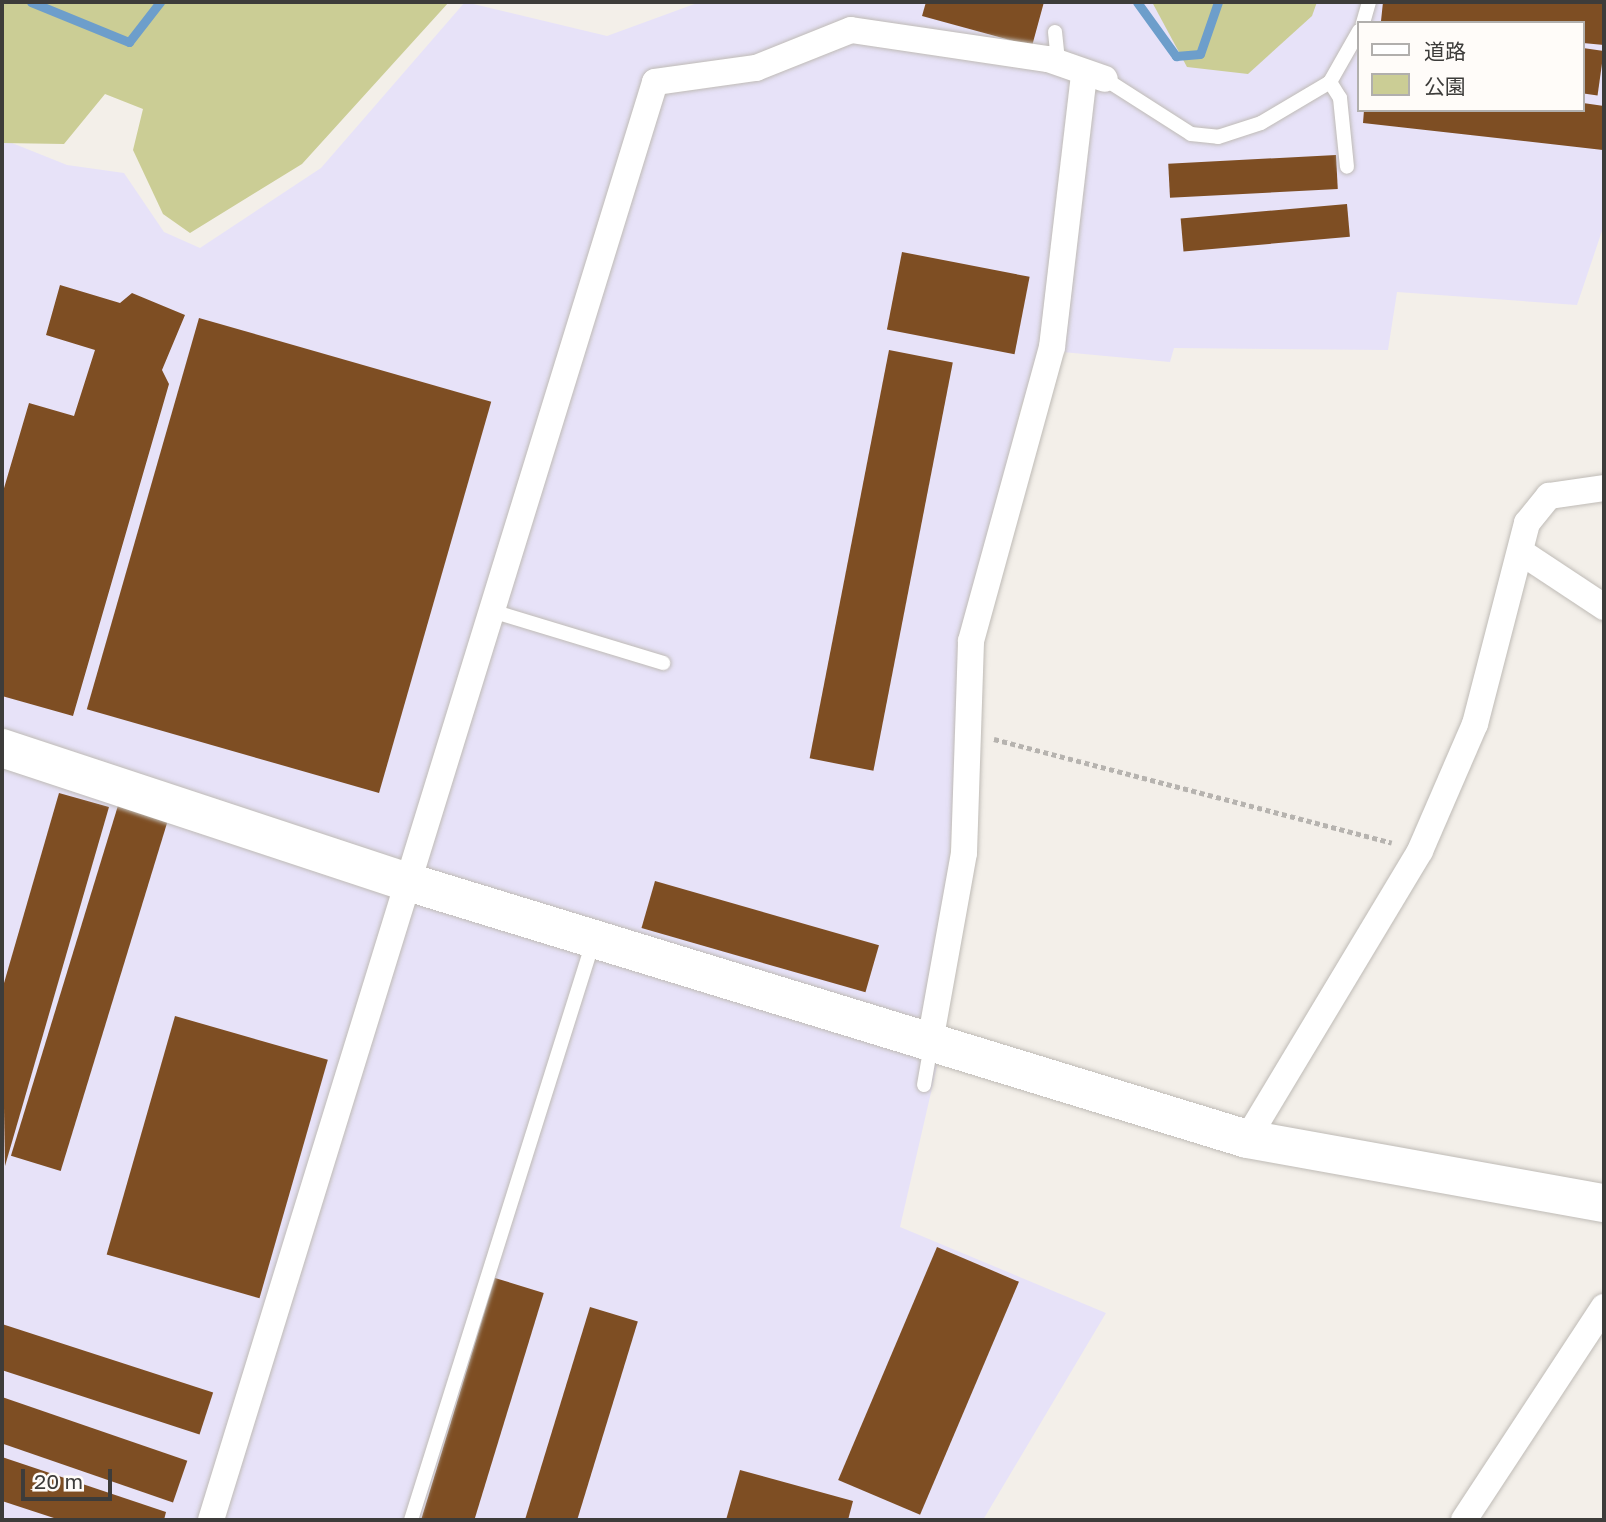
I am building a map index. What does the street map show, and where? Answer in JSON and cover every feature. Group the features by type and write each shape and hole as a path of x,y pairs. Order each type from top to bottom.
{"street":[{"path":"211,1520 655,82 756,68 851,30 1058,62 1095,76 1052,346 971,641 964,853 930,1042"},
{"path":"1247,1139 1420,851 1475,724 1527,523 1549,496 1604,488"},
{"path":"1521,552 1604,607"},
{"path":"2,748 408,881 1247,1139 1604,1203"},
{"path":"1464,1520 1604,1307"}],"lane":[{"path":"1364,21 1369,2"},
{"path":"1055,32 1058,62"},
{"path":"1095,76 1191,134 1218,136 1261,123 1330,82 1358,33"},
{"path":"1330,82 1340,98 1347,167"},
{"path":"492,611 663,663"},
{"path":"411,1520 594,937"},
{"path":"924,1085 930,1042"}],"path":[{"path":"968,732 1420,851"}],"shaded area":[{"path":"465,2 607,36 700,2 1604,2 1604,225 1577,305 1397,292 1388,350 1174,348 1170,362 1041,350 1021,407 962,644 938,1062 900,1227 1106,1313 983,1520 2,1520 2,139 67,165 124,173 164,232 200,248 321,168"}],"green space":[{"path":"2,2 449,2 302,164 190,233 163,214 133,150 143,109 105,94 64,144 2,143"},
{"path":"1152,2 1317,2 1312,16 1248,74 1187,67"}],"building":[{"path":"926,2 1044,2 1032,46 922,16"},
{"path":"1383,2 1604,2 1604,45 1585,43 1585,21 1381,21"},
{"path":"1585,48 1604,51 1598,95 1585,94"},
{"path":"1585,103 1604,106 1603,150 1363,123 1364,112 1585,112"},
{"path":"1336,155 1338,189 1170,198 1168,164"},
{"path":"1347,204 1350,237 1184,251 1181,219"},
{"path":"902,252 1030,277 1015,354 887,330"},
{"path":"60,285 120,303 132,293 185,315 162,370 169,384 73,716 2,696 2,495 29,403 74,416 95,350 46,335"},
{"path":"199,318 491,402 379,793 87,709"},
{"path":"889,350 953,362 873,771 810,758"},
{"path":"59,793 109,807 5,1166 2,990"},
{"path":"120,799 170,814 61,1171 11,1156"},
{"path":"655,881 879,945 865,992 641,928"},
{"path":"175,1016 328,1060 259,1298 107,1254"},
{"path":"937,1247 1019,1282 920,1515 838,1480"},
{"path":"495,1278 544,1293 474,1520 421,1519"},
{"path":"590,1307 638,1322 577,1520 525,1520"},
{"path":"2,1324 213,1393 200,1434 2,1370"},
{"path":"2,1397 187,1461 173,1502 2,1444"},
{"path":"2,1457 166,1512 164,1520 60,1520 2,1501"},
{"path":"740,1470 853,1501 848,1520 726,1520"}],"waterway":[{"path":"31,2 129,42 160,2"},
{"path":"1137,2 1176,56 1200,54 1218,2"}]}
